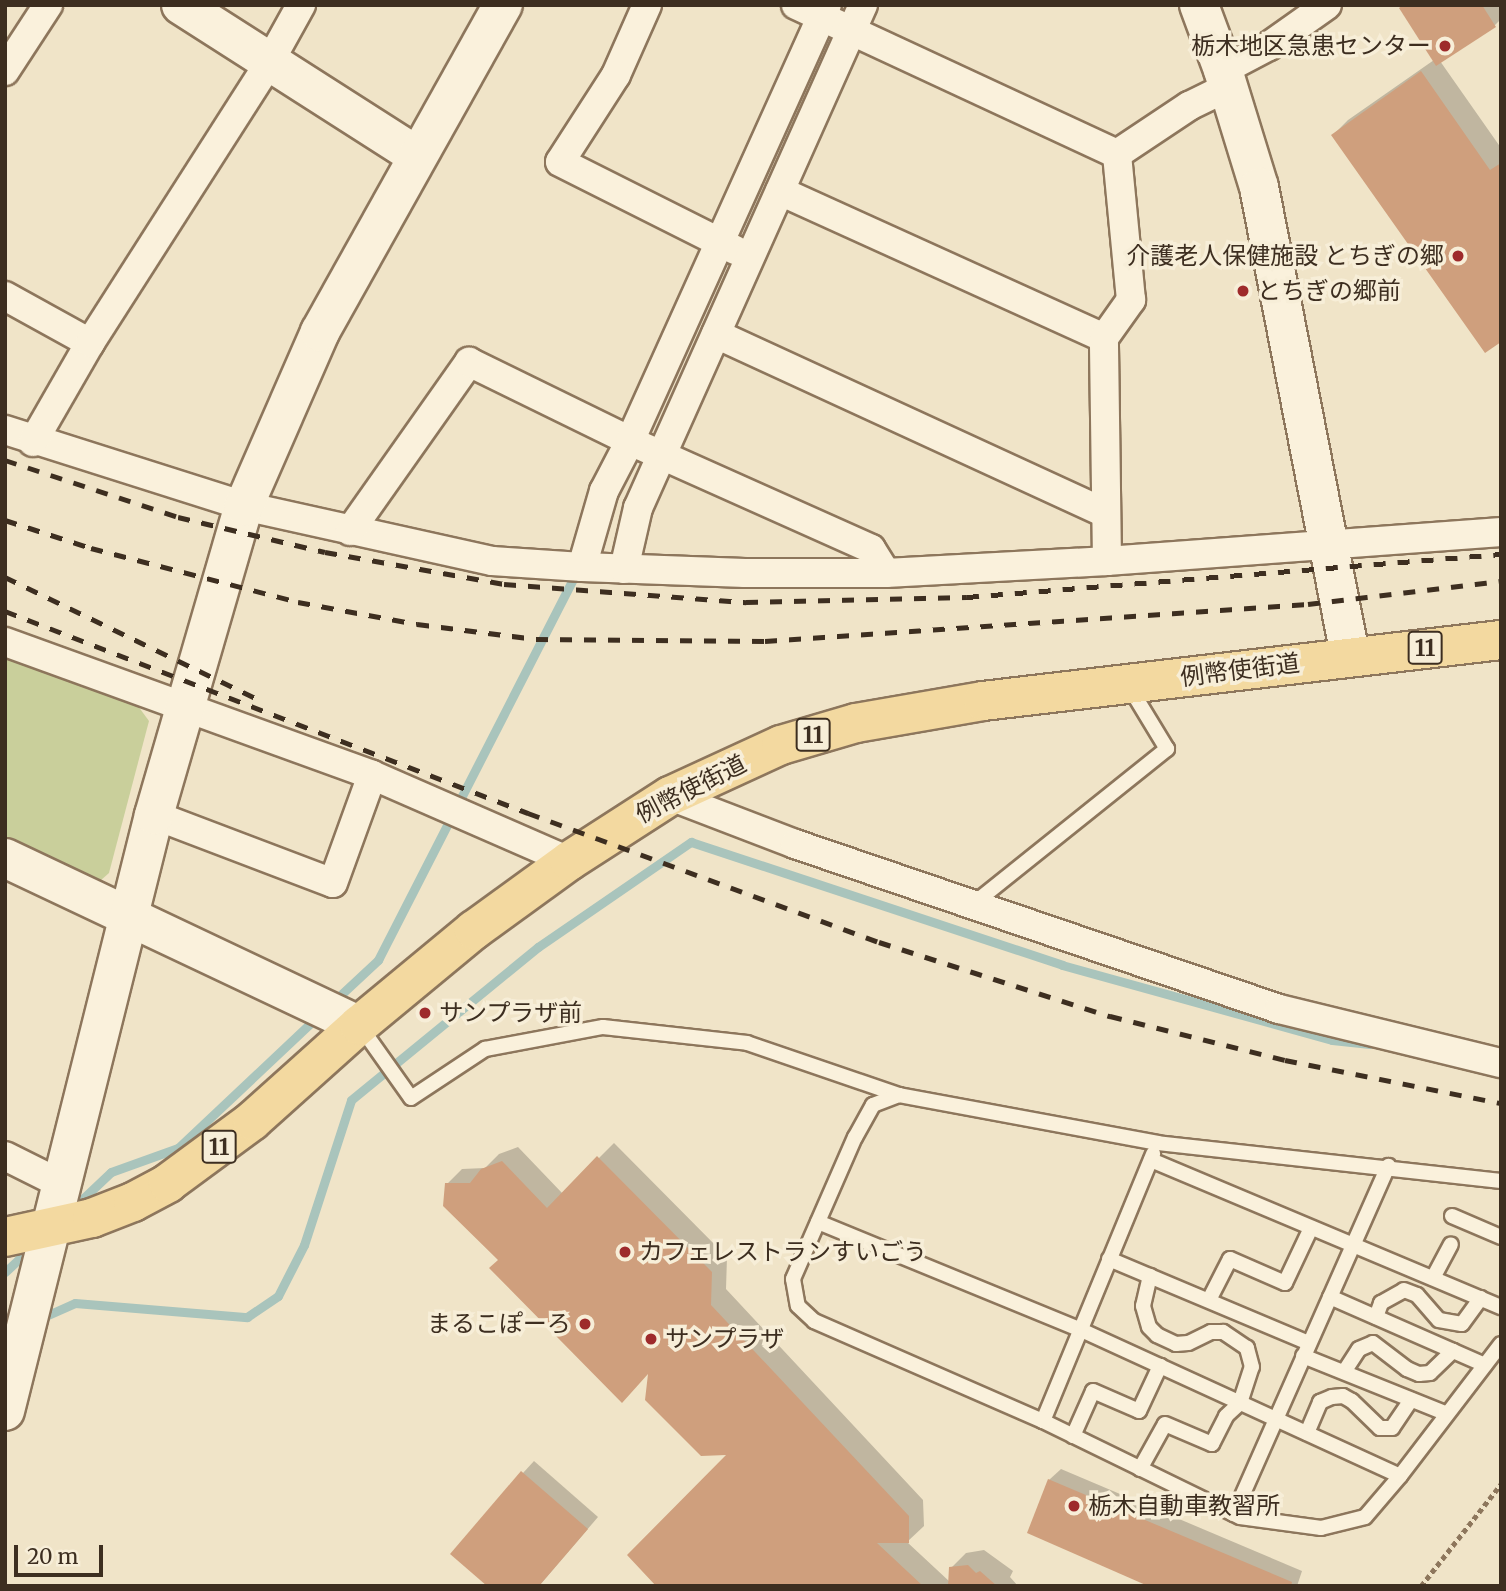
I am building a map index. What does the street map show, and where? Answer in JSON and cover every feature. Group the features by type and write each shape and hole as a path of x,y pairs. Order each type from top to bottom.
{"main road":[{"name":"例幣使街道","path":"5,1237 92,1218 133,1202 168,1183 252,1121 359,1025 474,930 569,861 670,796 781,745 856,723 983,701 1501,640"}],"street":[{"path":"5,71 48,5"},
{"path":"181,5 418,156"},
{"path":"33,442 90,343 270,61 301,5"},
{"path":"5,1411 54,1226 127,917 183,707 244,506 320,332 503,5"},
{"path":"647,5 616,75 560,162 750,257"},
{"path":"796,5 857,18 1117,154"},
{"path":"1199,5 1226,78 1259,187 1349,657"},
{"path":"1117,154 1189,106 1327,5"},
{"path":"582,567 604,491 630,441 824,11"},
{"path":"624,569 638,508 857,18"},
{"path":"1107,561 1104,338 1131,300 1117,154"},
{"path":"779,191 1104,338"},
{"path":"5,296 90,343"},
{"path":"716,334 1106,513"},
{"path":"350,531 469,362 630,441 871,549 887,573"},
{"path":"5,430 33,442 244,506 492,561 624,569 887,573 1107,561 1501,532"},
{"path":"5,642 372,775 569,861"},
{"path":"154,815 333,883 372,775"},
{"path":"670,796 795,844 1279,1009 1501,1063"},
{"path":"5,858 359,1025"},
{"path":"5,1156 63,1185"}],"lane":[{"path":"972,905 1167,748 1127,684"},
{"path":"359,1025 411,1098 485,1049 603,1027 747,1043 899,1095 1158,1143 1388,1166 1501,1181"},
{"path":"899,1095 873,1105 855,1137 793,1279 798,1306 814,1321 1043,1421 1234,1514 1321,1528 1365,1517 1400,1476 1501,1344"},
{"path":"1043,1421 1158,1143"},
{"path":"1151,1160 1501,1307"},
{"path":"1234,1514 1388,1166"},
{"path":"1452,1216 1501,1237"},
{"path":"818,1222 1079,1329 1400,1476"},
{"path":"1209,1300 1230,1259 1285,1283 1311,1228"},
{"path":"1433,1278 1451,1244"},
{"path":"1109,1259 1209,1300 1306,1349 1344,1372 1447,1414"},
{"path":"1140,1468 1165,1424 1213,1444 1226,1416 1240,1403 1252,1367 1247,1349 1223,1332 1211,1332 1188,1343 1176,1344 1157,1335 1150,1327 1143,1306 1150,1276"},
{"path":"1376,1317 1381,1303 1404,1290 1417,1294 1439,1320 1462,1324 1480,1298"},
{"path":"1330,1297 1485,1365"},
{"path":"1344,1372 1359,1349 1373,1343 1407,1369 1419,1374 1430,1373 1453,1351"},
{"path":"1073,1436 1093,1391 1139,1411 1160,1366"},
{"path":"1307,1433 1320,1402 1332,1397 1343,1396 1352,1401 1380,1428 1392,1428 1411,1400"}],"path":[{"path":"1421,1586 1501,1484"}],"green space":[{"path":"5,655 138,706 149,721 109,873 100,881 5,838"}],"building":[{"name":"栃木地区急患センター","path":"1403,5 1482,5 1496,27 1436,66 1399,8"},
{"name":"介護老人保健施設 とちぎの郷","path":"1421,71 1490,170 1501,163 1501,342 1485,353 1331,135"},
{"name":"サンプラザ","path":"597,1156 712,1272 711,1305 909,1516 909,1543 877,1543 923,1586 656,1586 627,1555 726,1455 701,1456 645,1400 648,1374 622,1403 489,1268 498,1260 443,1206 445,1183 470,1183 481,1169 502,1161 547,1208"},
{"path":"521,1471 588,1529 539,1586 487,1586 450,1554"},
{"name":"栃木自動車教習所","path":"1048,1479 1292,1582 1291,1586 1148,1586 1027,1533"},
{"path":"968,1565 976,1573 980,1571 997,1586 948,1586 949,1567"}],"waterway":[{"path":"333,1002 378,960 578,570"},
{"path":"39,1319 75,1303 247,1317 278,1296 304,1245 351,1100 538,947 691,842 1062,965 1332,1040 1370,1044"},
{"path":"73,1208 111,1172 178,1148 317,1017"},
{"path":"5,1272 32,1247"}],"railway":[{"path":"5,460 178,517 325,552 504,584 746,602 967,597 1501,554"},
{"path":"5,520 91,548 298,602 417,624 536,639 765,641 1308,604 1501,581"},
{"path":"5,577 262,701"},
{"path":"5,611 528,813 879,942 1110,1016 1285,1060 1501,1103"}],"place":[{"name":"栃木地区急患センター","path":"1445,46"},
{"name":"介護老人保健施設 とちぎの郷","path":"1458,256"},
{"name":"とちぎの郷前","path":"1243,291"},
{"name":"サンプラザ前","path":"425,1013"},
{"name":"カフェレストランすいごう","path":"625,1252"},
{"name":"まるこぽーろ","path":"585,1324"},
{"name":"サンプラザ","path":"651,1339"},
{"name":"栃木自動車教習所","path":"1074,1506"}]}
